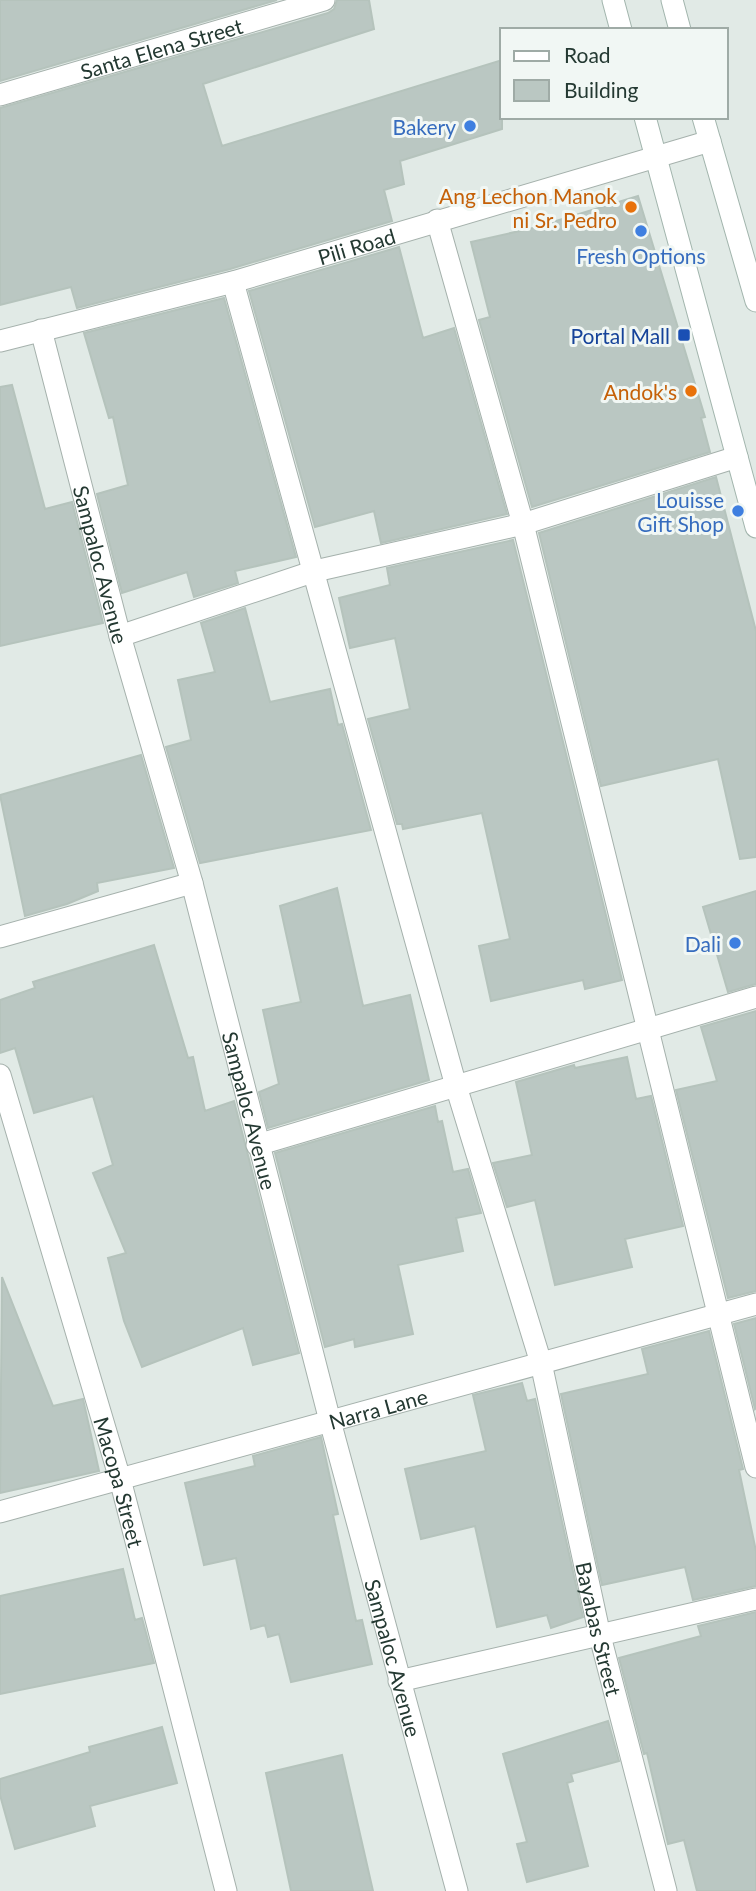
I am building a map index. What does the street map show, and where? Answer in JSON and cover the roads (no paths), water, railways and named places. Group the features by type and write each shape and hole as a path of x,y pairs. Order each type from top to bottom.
{"street":[{"name":"Santa Elena Street","path":"0,95 324,0"},
{"path":"613,0 620,28"},
{"path":"672,0 679,28"},
{"path":"646,119 756,527"},
{"path":"704,119 756,301"},
{"name":"Pili Road","path":"0,341 233,282 655,155 710,141"},
{"path":"437,220 523,524 756,1467"},
{"name":"Bayabas Street","path":"233,282 456,1086 541,1363 600,1636 666,1891"},
{"name":"Sampaloc Avenue","path":"41,330 120,636 192,883 257,1145 457,1891"},
{"path":"120,636 315,571 523,524 737,457"},
{"path":"0,937 192,883"},
{"path":"257,1145 756,997"},
{"name":"Macopa Street","path":"0,1075 120,1479 226,1891"},
{"name":"Narra Lane","path":"0,1512 756,1304"},
{"path":"399,1681 756,1599"}],"place":[{"name":"Bakery","path":"470,126"},
{"name":"Ang Lechon Manok ni Sr. Pedro","path":"631,207"},
{"name":"Fresh Options","path":"641,231"},
{"name":"Portal Mall","path":"684,335"},
{"name":"Andok's","path":"691,391"},
{"name":"Louisse Gift Shop","path":"738,511"},
{"name":"Dali","path":"735,943"}]}
